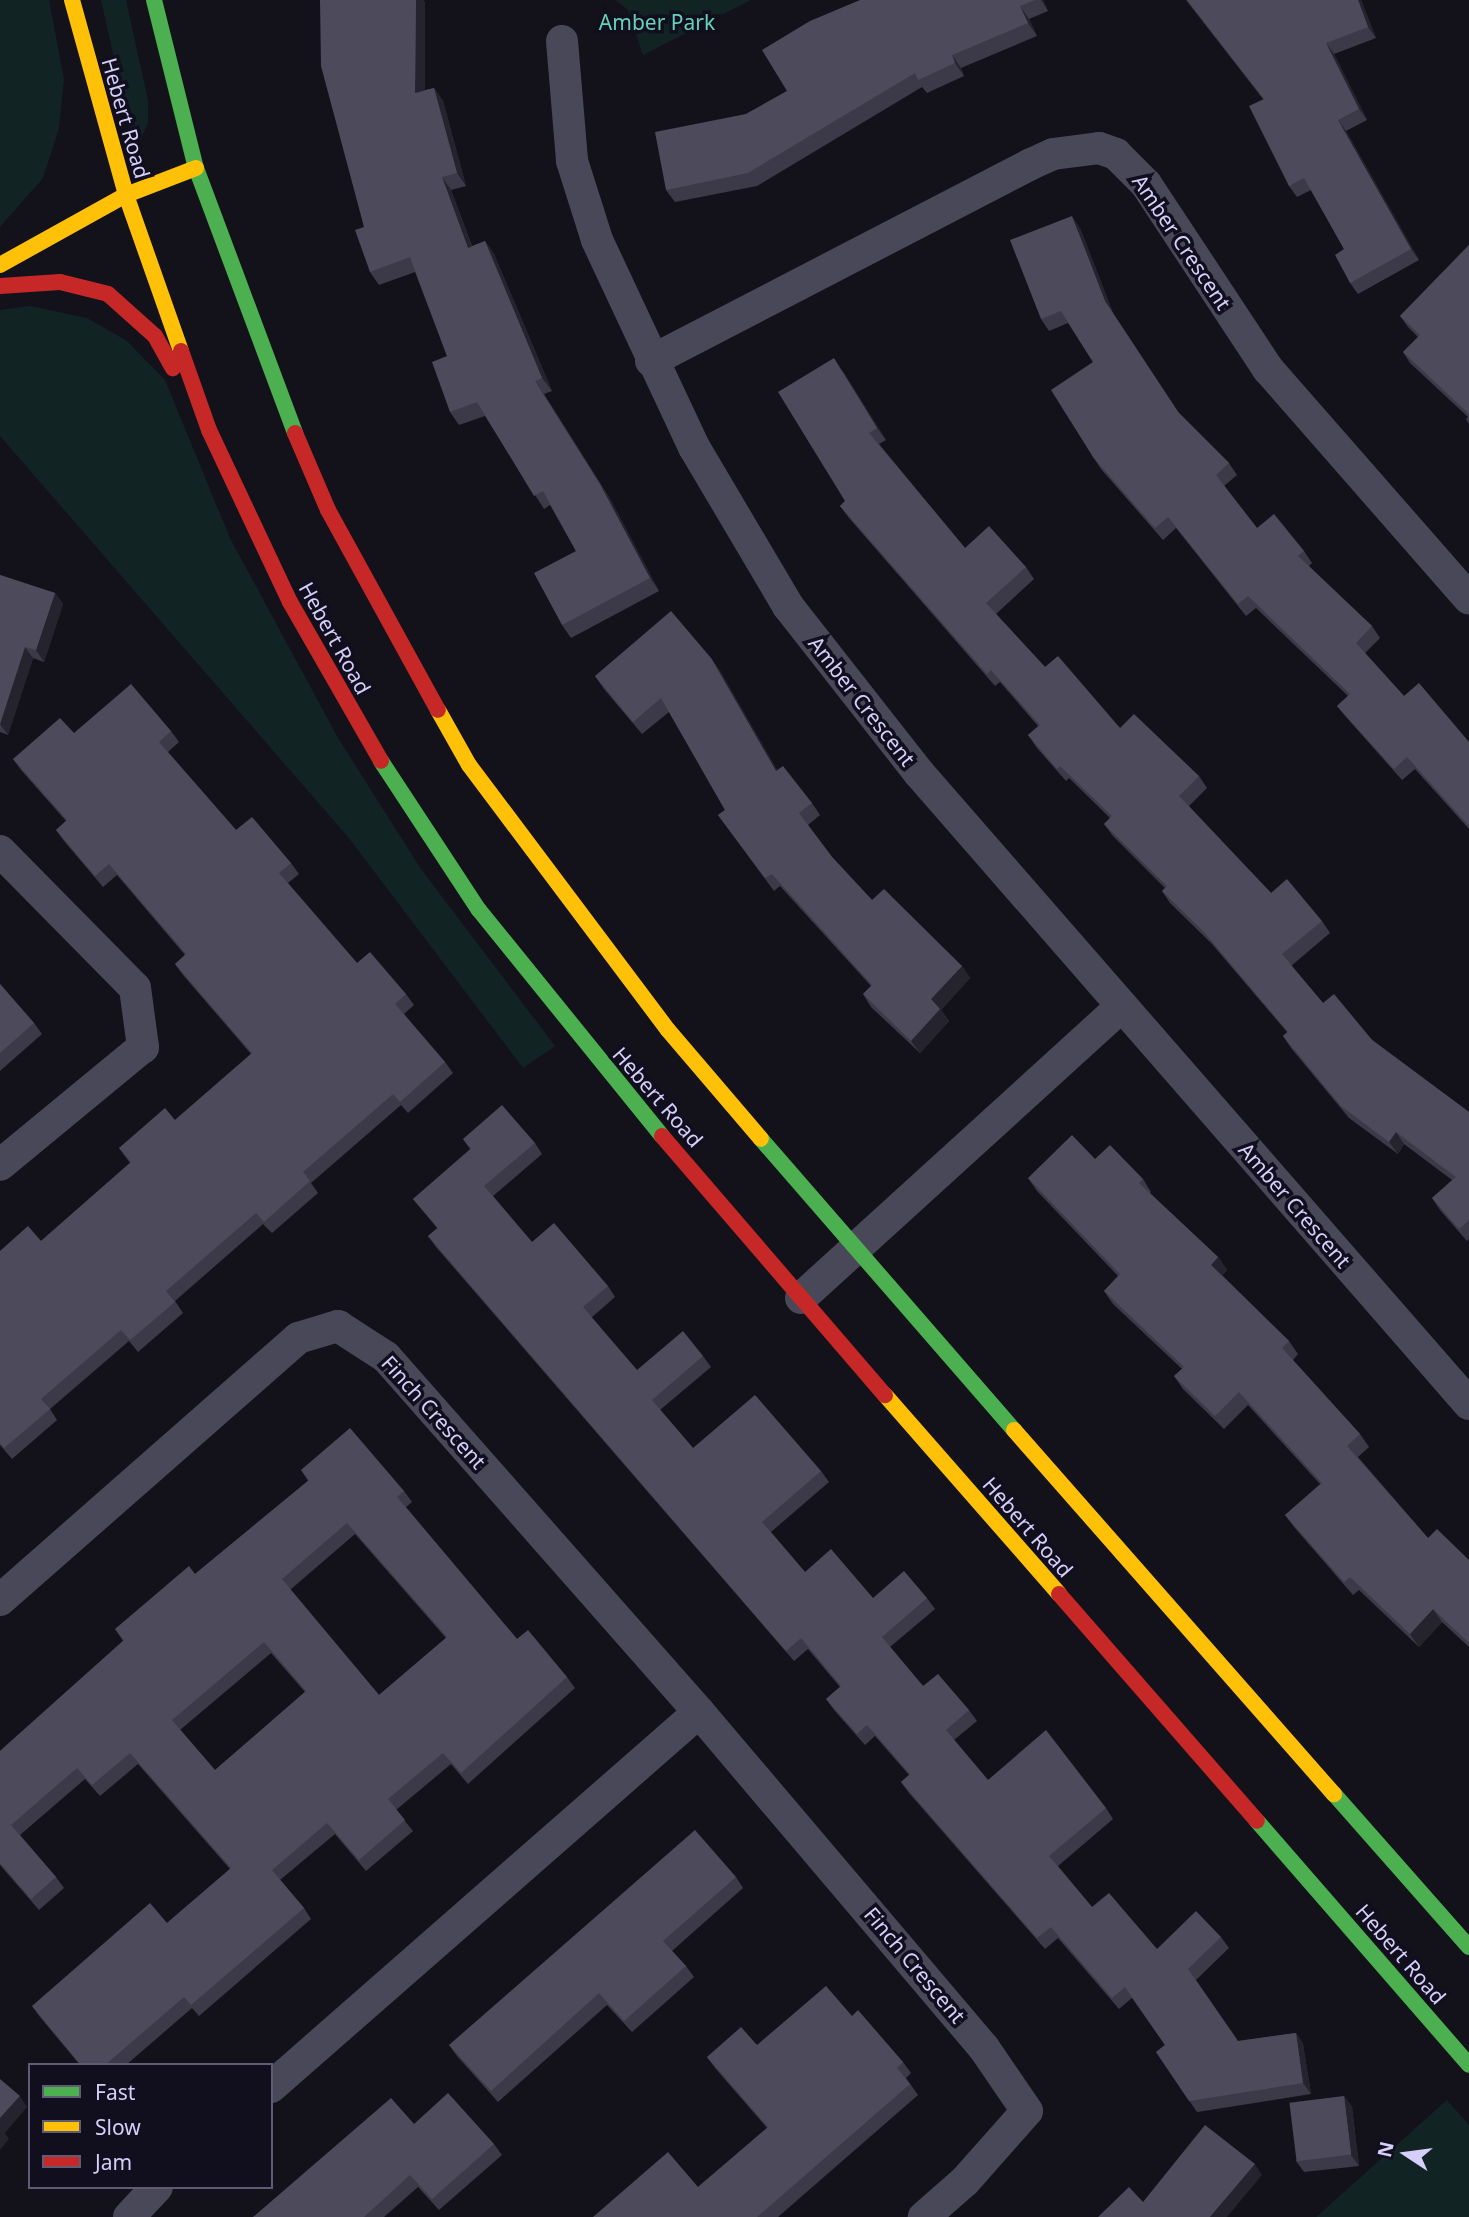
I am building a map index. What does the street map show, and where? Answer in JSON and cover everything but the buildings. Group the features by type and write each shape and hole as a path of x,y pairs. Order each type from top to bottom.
{"main road":[{"name":"Hebert Road","path":"72,0 126,195 209,430 290,602 394,783 479,910 573,1031 801,1298 1469,2065"},
{"path":"154,0 196,168 268,371 328,510 470,765 668,1030 853,1248 1469,1947"},
{"path":"0,265 126,195 196,168"},
{"path":"0,286 60,282 108,294 155,337 209,430"}],"street":[{"name":"Amber Crescent","path":"562,41 572,161 597,240 651,361 694,447 788,606 880,727 1469,1404"},
{"name":"Amber Crescent","path":"651,361 1042,159 1099,148 1116,154 1146,184 1268,369 1469,599"},
{"path":"0,851 135,988 143,1046 0,1165"},
{"path":"801,1298 1122,1006"},
{"name":"Finch Crescent","path":"0,1600 298,1338 338,1326 386,1357 699,1712 984,2048 1027,2111 965,2181 924,2217"},
{"path":"273,2085 699,1712"},
{"path":"129,2217 155,2189"}],"green space":[{"path":"0,0 49,0 64,79 59,128 43,178 0,227"},
{"path":"101,0 126,0 148,100 148,123 140,141 134,141 131,133"},
{"name":"Amber Park","path":"616,0 751,0 643,55 628,10"},
{"path":"30,306 87,318 127,341 165,380 230,538 338,738 421,869 555,1046 523,1068 348,837 0,436 0,310"},
{"path":"1447,2100 1469,2125 1469,2217 1316,2217"}],"traffic: fast":[{"path":"154,0 196,168 295,433"},
{"path":"381,761 479,910 662,1136"},
{"path":"761,1139 1014,1430"},
{"path":"1334,1794 1469,1947"},
{"path":"1257,1821 1469,2065"}],"traffic: slow":[{"path":"72,0 126,195 181,351"},
{"path":"0,265 126,195 196,168"},
{"path":"438,710 469,765 668,1030 761,1139"},
{"path":"885,1395 1059,1594"},
{"path":"1014,1430 1334,1794"}],"traffic: jam":[{"path":"0,286 60,282 108,294 155,336 173,368"},
{"path":"181,351 209,430 290,602 381,761"},
{"path":"295,433 328,510 438,710"},
{"path":"662,1136 885,1395"},
{"path":"1059,1594 1257,1821"}]}
